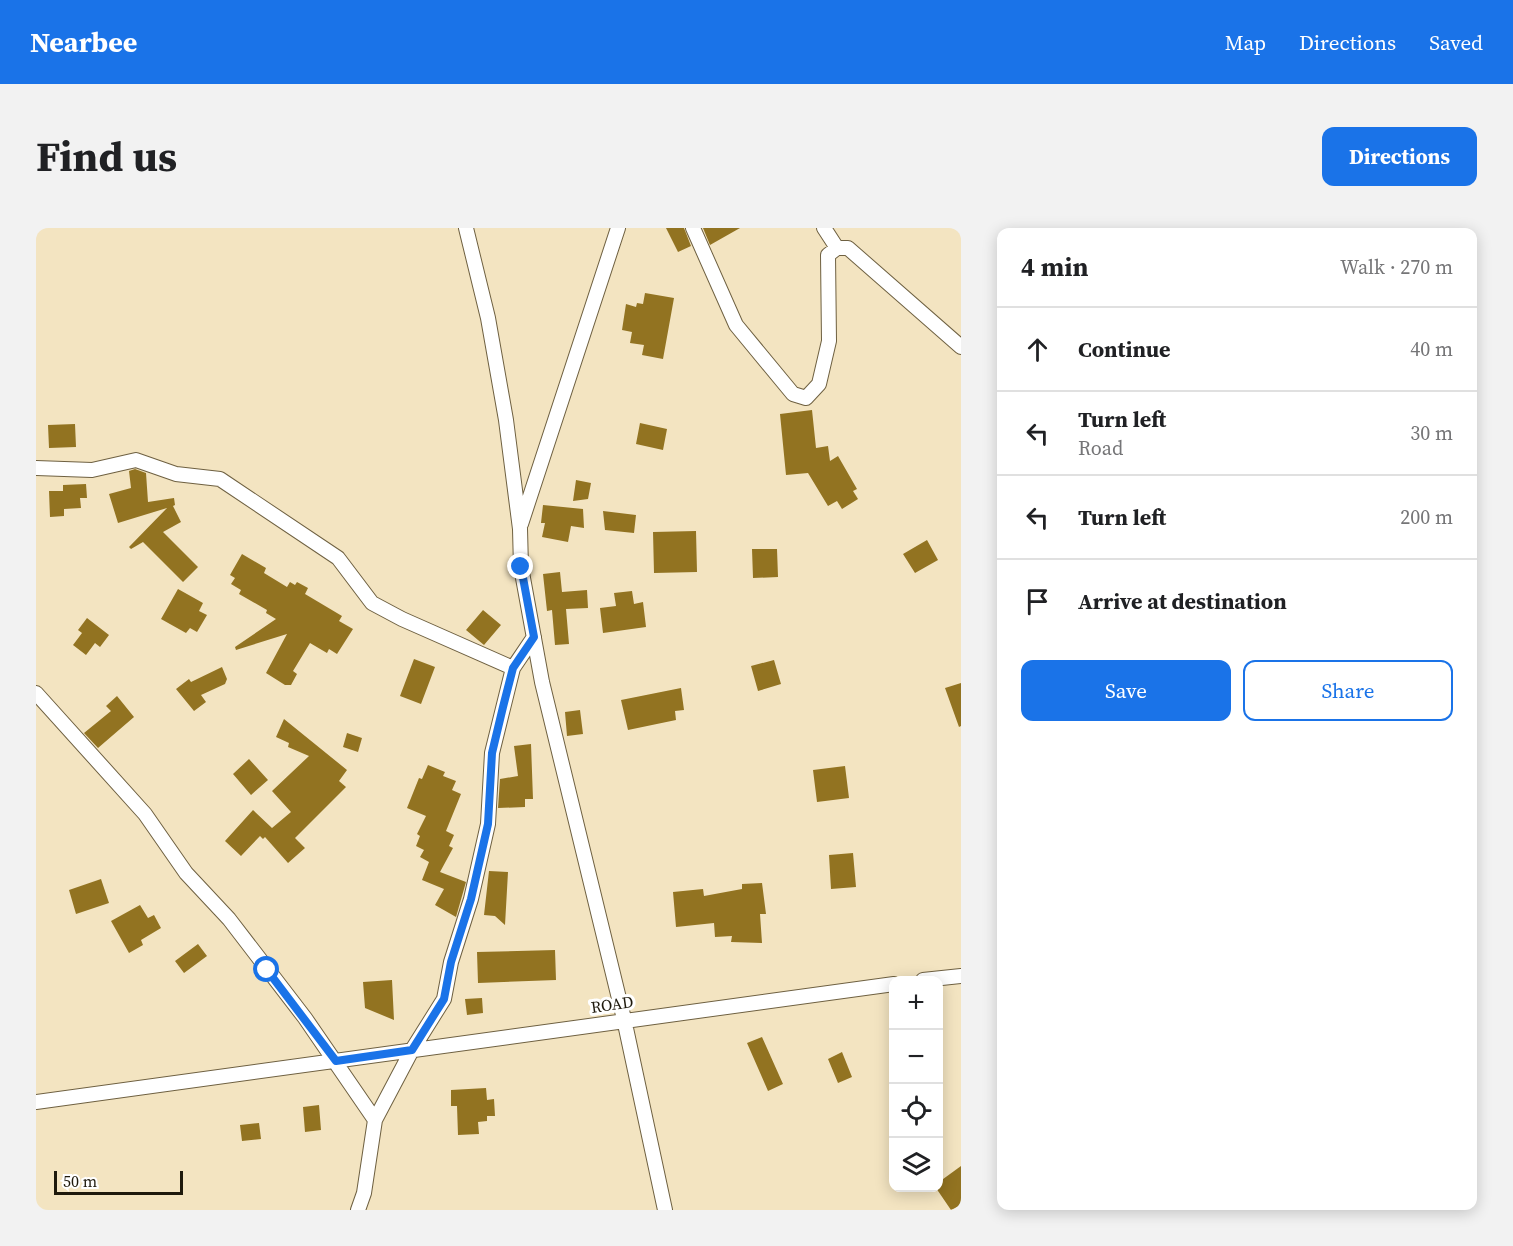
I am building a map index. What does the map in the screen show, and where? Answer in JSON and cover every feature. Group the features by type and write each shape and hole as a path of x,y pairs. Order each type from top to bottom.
{"street":[{"path":"466,228 488,318 504,409 520,529 521,567 542,682 624,1019 665,1210"},
{"path":"520,529 618,228"},
{"path":"693,228 736,325 793,394 806,398 819,384 829,341 828,255 837,248 848,248 961,347"},
{"path":"824,228 837,248"},
{"path":"36,468 92,470 136,460 176,474 220,479 338,558 372,603 402,619 513,668"},
{"path":"358,1210 364,1193 375,1120 412,1050 444,999 454,951 471,899 488,824 492,753 513,668 534,637"},
{"path":"36,693 145,813 186,873 229,919 336,1061 375,1120"},
{"path":"943,978 961,976"},
{"name":"ROAD","path":"36,1102 624,1019 889,985"}],"building":[{"path":"666,228 684,228 691,246 678,252"},
{"path":"703,228 740,228 710,245"},
{"path":"645,293 674,298 663,359 642,355 644,345 630,343 632,332 622,330 626,304 636,307 637,303 643,304"},
{"path":"812,410 816,448 828,446 830,461 838,456 857,489 853,491 858,499 842,509 837,501 828,506 808,473 786,475 780,414"},
{"path":"640,423 667,429 663,450 636,444"},
{"path":"75,424 76,447 49,448 48,425"},
{"path":"135,469 146,473 148,502 174,498 175,505 173,506 181,522 163,532 198,567 183,582 143,542 131,549 129,547 167,508 118,523 109,494 131,488 129,471"},
{"path":"576,480 591,483 588,499 573,501"},
{"path":"86,484 87,498 80,498 81,508 64,509 64,516 50,517 49,491 63,491 63,485"},
{"path":"543,505 583,509 584,528 571,526 568,542 542,537 545,523 541,523"},
{"path":"603,511 636,515 634,533 605,530"},
{"path":"696,531 697,572 654,573 653,532"},
{"path":"927,540 938,560 915,573 903,554"},
{"path":"752,549 777,549 778,577 753,578"},
{"path":"242,554 266,568 264,573 287,587 290,582 295,585 297,582 308,588 305,594 342,616 339,621 353,629 337,654 329,649 327,653 310,643 293,671 297,674 291,685 285,685 266,673 287,634 236,650 235,647 276,619 266,613 267,610 239,594 241,590 231,584 235,578 230,575"},
{"path":"560,572 562,592 587,590 588,608 566,609 569,644 555,645 552,610 547,611 543,574"},
{"path":"178,589 203,603 199,611 207,615 197,632 190,628 186,633 161,619"},
{"path":"632,591 634,604 643,602 646,627 603,633 600,608 616,606 614,593"},
{"path":"483,610 501,625 484,645 466,630"},
{"path":"87,618 109,635 100,647 95,643 86,655 73,645 82,633 78,630"},
{"path":"414,659 435,667 421,704 400,696"},
{"path":"774,660 781,684 758,691 751,666"},
{"path":"222,667 227,679 225,684 201,695 206,702 194,711 176,689 189,679 191,682"},
{"path":"961,683 961,726 959,727 945,688"},
{"path":"681,688 684,710 675,711 676,720 628,730 621,700"},
{"path":"117,696 134,717 98,748 84,733 111,711 106,706"},
{"path":"580,710 583,734 567,736 565,712"},
{"path":"284,719 347,770 339,781 346,787 295,838 305,848 288,863 265,837 263,839 260,836 241,856 225,841 253,810 272,828 291,812 272,791 309,756 288,747 289,743 276,737"},
{"path":"347,733 362,738 358,752 343,747"},
{"path":"531,744 533,799 525,799 525,807 498,808 500,779 518,776 514,746"},
{"path":"249,759 268,780 251,795 233,774"},
{"path":"428,765 445,772 443,776 456,781 452,790 461,794 446,831 454,835 449,846 453,848 440,872 466,882 456,917 435,905 444,889 422,880 429,862 420,857 424,850 416,846 420,836 417,834 426,816 407,808 419,778 422,779"},
{"path":"845,766 849,798 817,802 813,770"},
{"path":"853,853 856,887 831,889 829,855"},
{"path":"489,871 508,872 505,925 495,916 484,915"},
{"path":"101,879 109,903 76,914 69,890"},
{"path":"762,883 766,914 760,914 762,943 731,942 732,936 715,937 714,923 676,927 673,892 703,889 704,896 742,889 742,884"},
{"path":"140,905 148,918 154,915 161,928 141,940 143,945 129,953 111,921"},
{"path":"198,944 207,956 184,973 175,961"},
{"path":"555,950 556,980 478,983 477,952"},
{"path":"392,980 394,1020 365,1008 363,982"},
{"path":"482,998 483,1013 467,1015 465,999"},
{"path":"762,1037 783,1084 768,1091 747,1043"},
{"path":"842,1052 852,1077 838,1083 828,1059"},
{"path":"486,1088 487,1100 494,1099 495,1116 487,1116 487,1121 478,1122 479,1134 458,1135 457,1106 451,1106 451,1090"},
{"path":"319,1105 321,1130 305,1132 303,1107"},
{"path":"259,1123 261,1139 242,1141 240,1125"},
{"path":"961,1166 961,1205 951,1210 939,1192 943,1192 943,1179"}],"route":[{"path":"267,970 336,1061 412,1050 444,999 451,962 471,899 488,824 492,753 503,707 513,668 534,637 521,567"}]}
